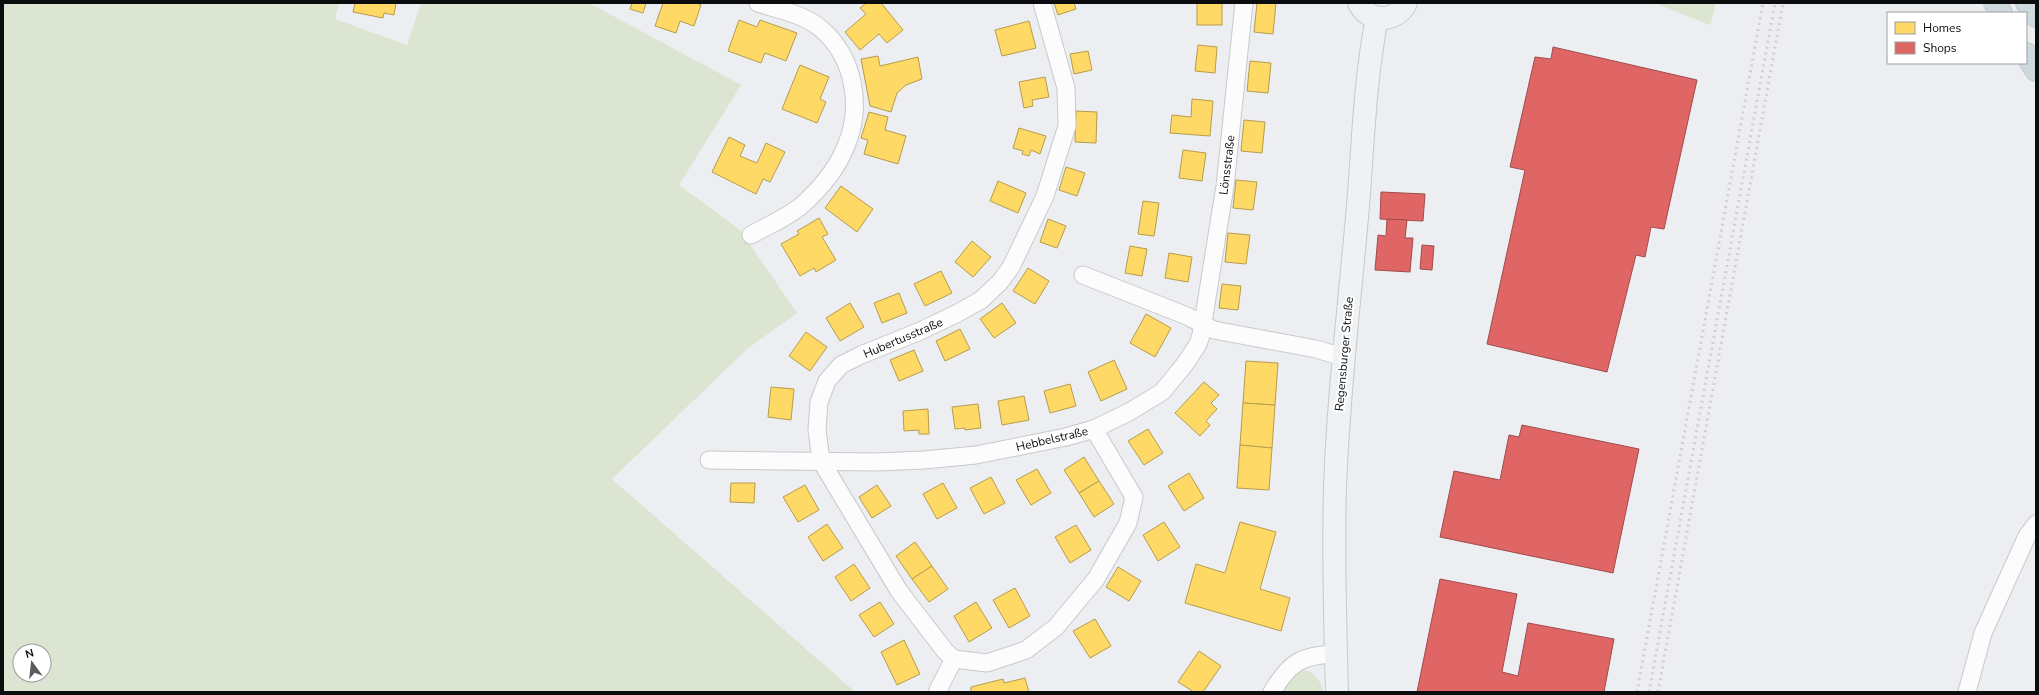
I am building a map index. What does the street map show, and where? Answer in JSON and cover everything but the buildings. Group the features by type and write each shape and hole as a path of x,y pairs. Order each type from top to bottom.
{"highway":[{"path":"1995,3 2000,12"},
{"path":"2027,3 2036,16"},
{"path":"2027,56 2036,70"}],"main road":[{"path":"1359,3 1364,11 1377,18 1385,19 1400,12 1406,3"},
{"name":"Regensburger Straße","path":"1337,692 1334,587 1335,487 1343,357 1364,128 1377,18"}],"street":[{"path":"751,235 800,207 828,177 846,147 851,132 855,100 850,73 845,59 835,42 819,27 799,17 758,3"},
{"name":"Hubertusstraße","path":"954,659 945,651 899,591 821,462 817,430 819,402 827,381 841,365 861,355 918,332 981,300 1000,282 1011,267 1029,233 1045,196 1067,126 1066,88 1042,3"},
{"name":"Lönsstraße","path":"1202,325 1224,186 1244,3"},
{"path":"1083,275 1187,316 1202,325 1223,333 1316,349 1343,357"},
{"name":"Hebbelstraße","path":"709,460 878,462 976,455 1037,444 1094,429 1129,412 1162,392 1185,364 1198,344 1202,325"},
{"path":"938,690 954,659 987,663 1026,650 1056,627 1096,579 1128,523 1134,497 1094,429"},
{"path":"1967,692 1983,633 2027,536 2036,524"},
{"path":"1272,692 1288,668 1299,662 1321,655 1336,654"}],"green space":[{"path":"3,3 339,3 335,19 407,45 421,3 589,3 741,85 679,185 740,230 797,313 747,349 612,479 855,692 3,692"},
{"path":"1655,3 1716,3 1710,25"},
{"path":"1298,670 1308,671 1315,675 1323,692 1280,692"}],"railway":[{"path":"1637,692 1763,3"},
{"path":"1649,692 1775,3"},
{"path":"1658,692 1783,3"}]}
